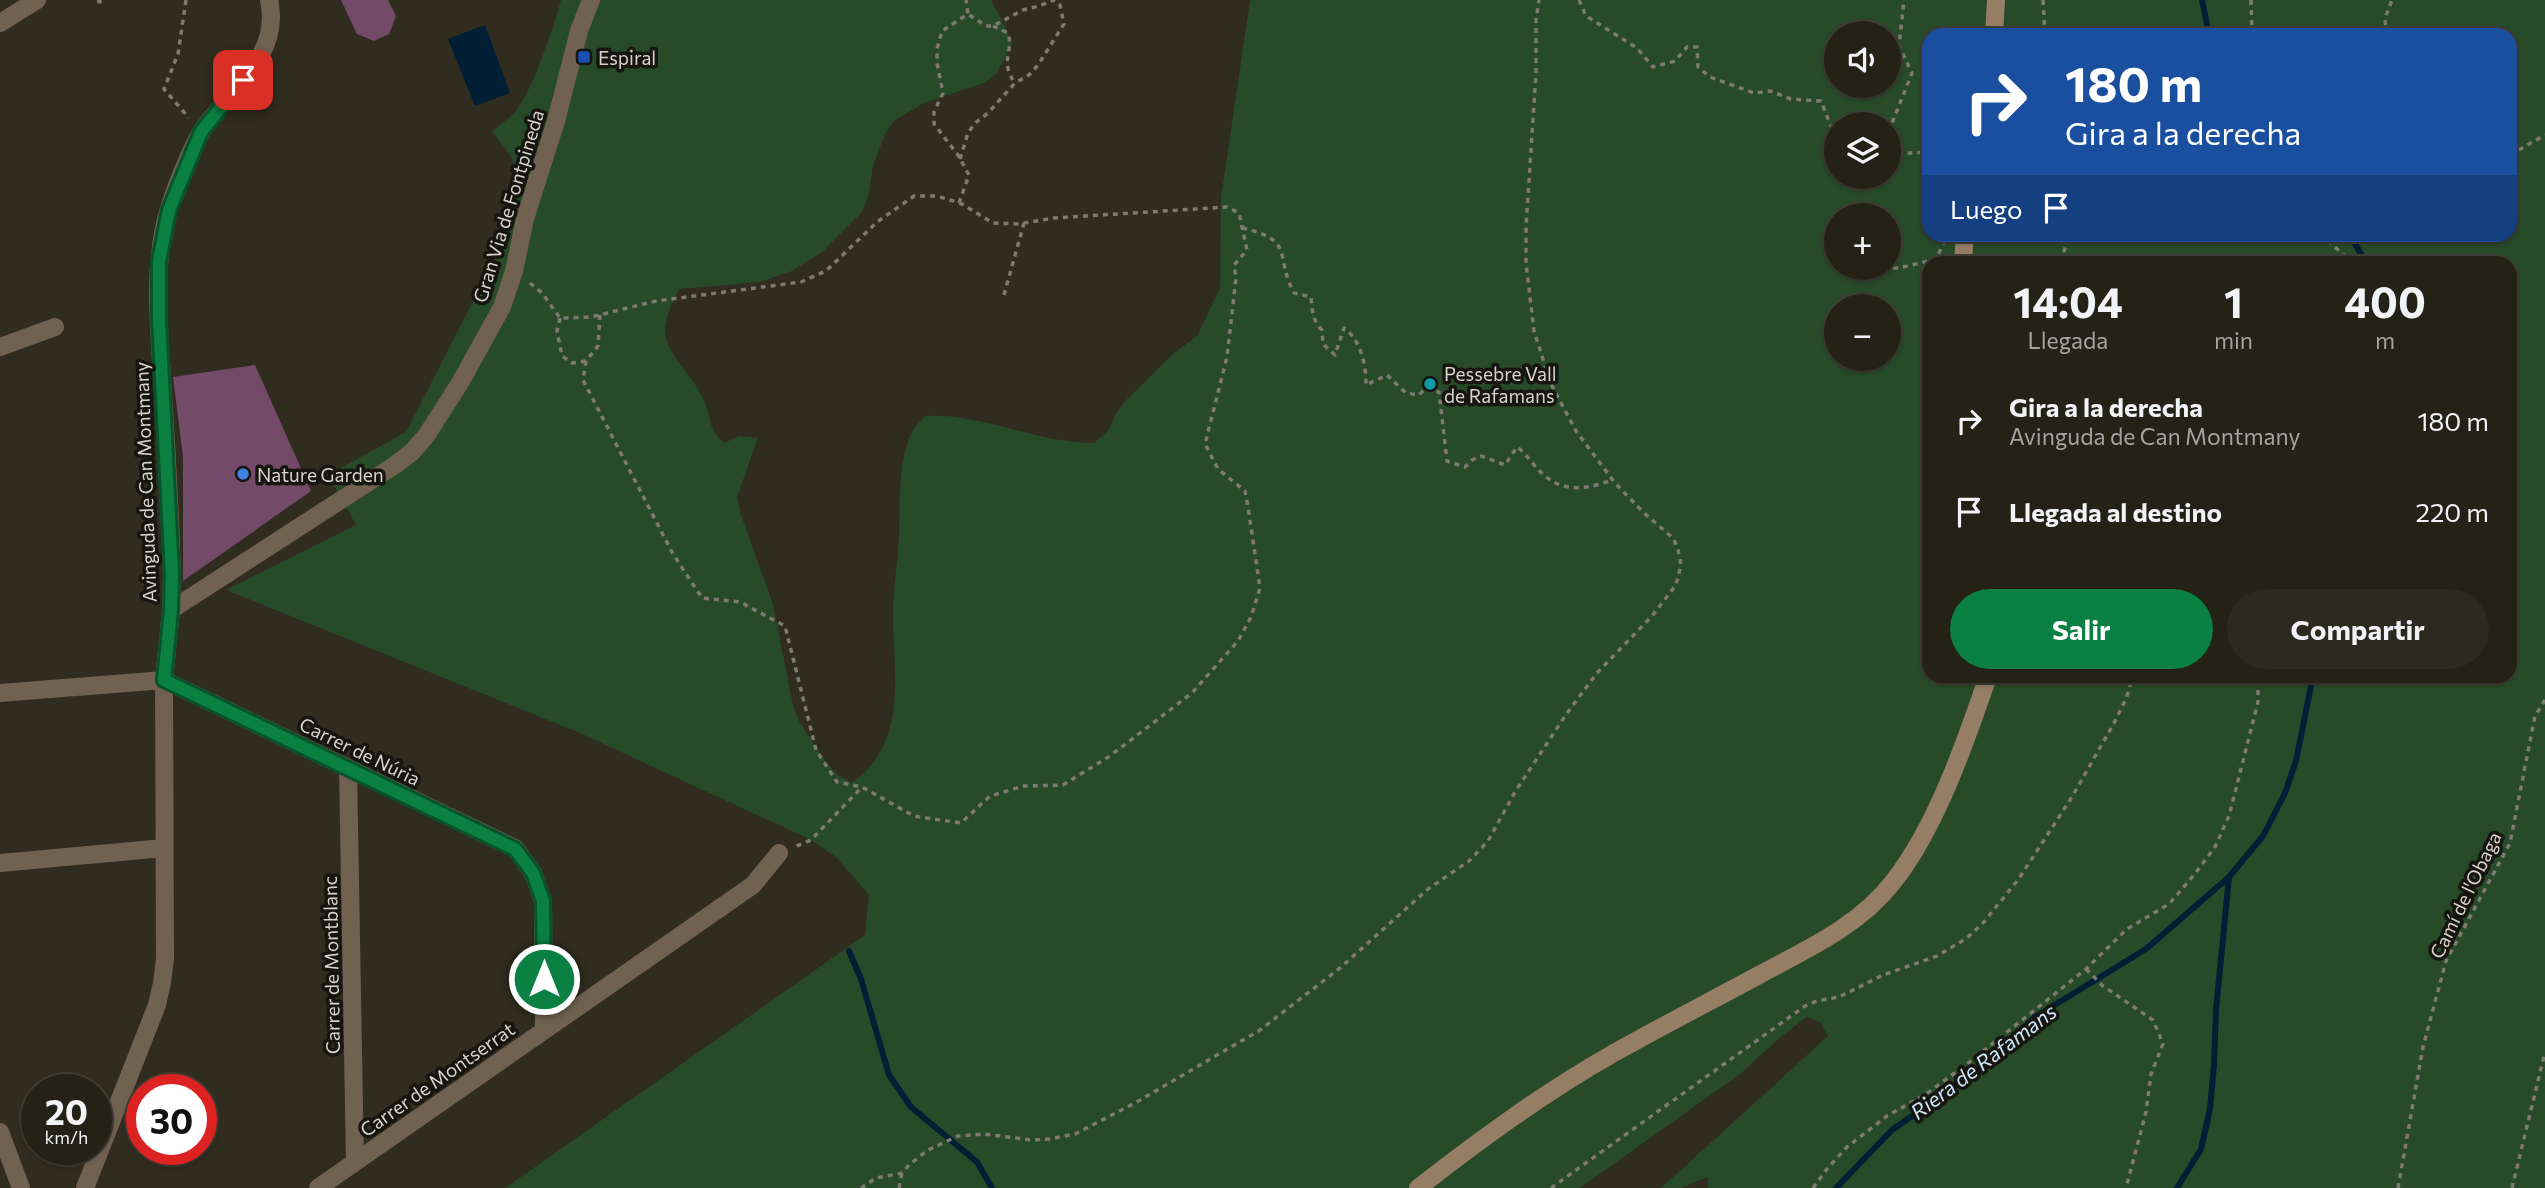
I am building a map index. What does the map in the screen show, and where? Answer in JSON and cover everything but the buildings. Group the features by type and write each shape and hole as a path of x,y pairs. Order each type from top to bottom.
{"main road":[{"path":"1994,28 1996,0"},
{"path":"1418,1188 1548,1092 1814,946 1859,916 1894,881 1920,837 1959,755 1985,683"}],"street":[{"path":"0,23 37,0"},
{"name":"Avinguda de Can Montmany","path":"85,1188 157,1005 165,958 164,680 171,610 171,538 159,320 159,261 169,210 201,132 256,64 270,33 272,13 269,0"},
{"name":"Gran Via de Fontpineda","path":"171,610 412,452 426,436 493,325 509,290 525,219 556,121 579,31 591,0"},
{"path":"0,347 55,327"},
{"path":"0,693 164,680"},
{"name":"Carrer de Núria","path":"164,680 515,849 533,873 543,901 544,1030"},
{"name":"Carrer de Montblanc","path":"348,768 355,1162"},
{"path":"0,863 164,848"},
{"name":"Carrer de Montserrat","path":"318,1188 753,885 779,853"},
{"path":"0,1132 12,1177"}],"path":[{"path":"98,0 106,0"},
{"path":"186,0 178,54 164,89 201,132"},
{"path":"966,0 968,14 986,26 993,26 1008,33 1011,41 1006,58 1010,76 1015,83"},
{"path":"960,159 968,134 975,123 988,113 1015,83 1038,65 1064,24 1060,5 1052,0 1040,6 1023,9 993,26"},
{"path":"899,1188 902,1173 910,1164 958,1136 984,1134 1032,1140 1075,1134 1135,1103 1260,1030 1340,968 1428,889 1469,861 1488,842 1508,803 1565,716 1597,673 1652,616 1676,585 1681,565 1673,538 1612,480 1576,431 1551,384 1534,331 1529,302 1526,228 1539,0"},
{"path":"1579,0 1586,16 1637,48 1653,66 1675,61 1686,47 1697,47 1698,67 1710,77 1754,93 1770,91 1791,99 1821,101 1825,112"},
{"path":"1896,112 1912,73 1899,46 1905,0"},
{"path":"2043,0 2045,28"},
{"path":"2251,0 2252,28"},
{"path":"2386,28 2385,18 2392,0"},
{"path":"959,203 969,175 934,124 934,112 943,93 937,49 942,31 968,14"},
{"path":"2517,151 2545,135"},
{"path":"1901,155 1922,152"},
{"path":"560,318 600,315 656,301 801,282 826,271 877,222 914,196 937,197 959,203 993,223 1024,223 1054,218 1227,206 1239,213 1247,250 1234,265 1236,278 1227,358 1205,444 1218,469 1245,491 1260,588 1251,617 1238,641 1192,693 1110,756 1063,785 1024,786 990,796 961,823 914,816 862,787 837,782 816,750 785,626 740,602 702,598 673,554 583,380 586,361 598,346 600,315"},
{"path":"1004,295 1024,223"},
{"path":"1242,228 1260,232 1276,240 1284,258 1287,280 1294,293 1311,297 1312,312 1317,326 1322,330 1323,344 1335,355 1344,328 1354,336 1366,368 1366,385 1387,374 1406,393 1419,395 1426,388 1439,392 1447,461 1465,467 1481,456 1504,465 1517,447 1543,475 1562,487 1588,486 1612,480"},
{"path":"2329,242 2345,256"},
{"path":"1901,268 1922,262"},
{"path":"514,271 542,293 560,318"},
{"path":"560,318 556,331 562,356 572,363 586,361"},
{"path":"1551,1188 1805,1006 1839,997 1883,975 1937,956 1967,938 2000,905 2072,797 2114,723 2131,683"},
{"path":"1813,1188 1847,1147 1887,1116 1943,1082 2086,969 2127,929 2169,904 2215,847 2229,816 2258,702 2258,683"},
{"name":"Camí de l'Obaga","path":"2398,1188 2423,1047 2446,961 2510,843 2535,716 2545,699"},
{"path":"779,853 811,840 862,787"},
{"path":"2086,969 2103,986 2153,1020 2163,1044 2151,1074 2146,1112 2126,1188"},
{"path":"2512,1188 2545,1052"},
{"path":"861,1188 876,1178 902,1173"}],"green space":[{"path":"561,0 991,0 1006,28 1012,44 997,73 984,83 924,103 895,120 885,134 873,166 868,198 862,212 822,252 792,271 760,282 680,289 670,308 666,324 666,337 670,348 704,400 718,437 724,443 739,436 758,438 737,497 740,512 773,604 793,705 799,721 826,762 838,775 852,783 870,766 882,747 894,706 893,604 901,482 904,455 912,432 925,416 947,416 1072,442 1094,443 1109,430 1115,415 1126,400 1174,353 1197,336 1220,288 1221,198 1250,0 2545,0 2545,1188 1708,1188 1708,1177 1681,1188 1661,1188 1828,1036 1820,1022 1807,1017 1740,1074 1580,1188 505,1188 865,935 869,895 836,857 811,840 580,733 226,590 356,525 328,475 406,432 504,241 516,207 519,189 517,171 510,155 492,131 514,113 527,92"}],"water":[{"path":"485,25 510,93 475,106 448,39"}],"waterway":[{"name":"Riera de Rafamans","path":"2202,0 2208,28"},
{"name":"Riera de Rafamans","path":"2354,242 2362,256"},
{"name":"Riera de Rafamans","path":"1836,1188 1892,1130 1985,1065 2035,1017 2146,949 2229,877 2263,836 2285,793 2296,761 2312,683"},
{"path":"2177,1188 2201,1149 2210,1109 2216,1010 2229,877"},
{"path":"849,951 861,979 889,1075 911,1107 977,1162 992,1188"}],"place":[{"name":"Espiral","path":"584,57"},
{"name":"Pessebre Vall de Rafamans","path":"1430,384"},
{"name":"Nature Garden","path":"243,474"}],"route":[{"path":"243,80 201,132 169,210 159,261 159,320 172,574 164,680 515,849 533,873 543,901 544,979"}]}
